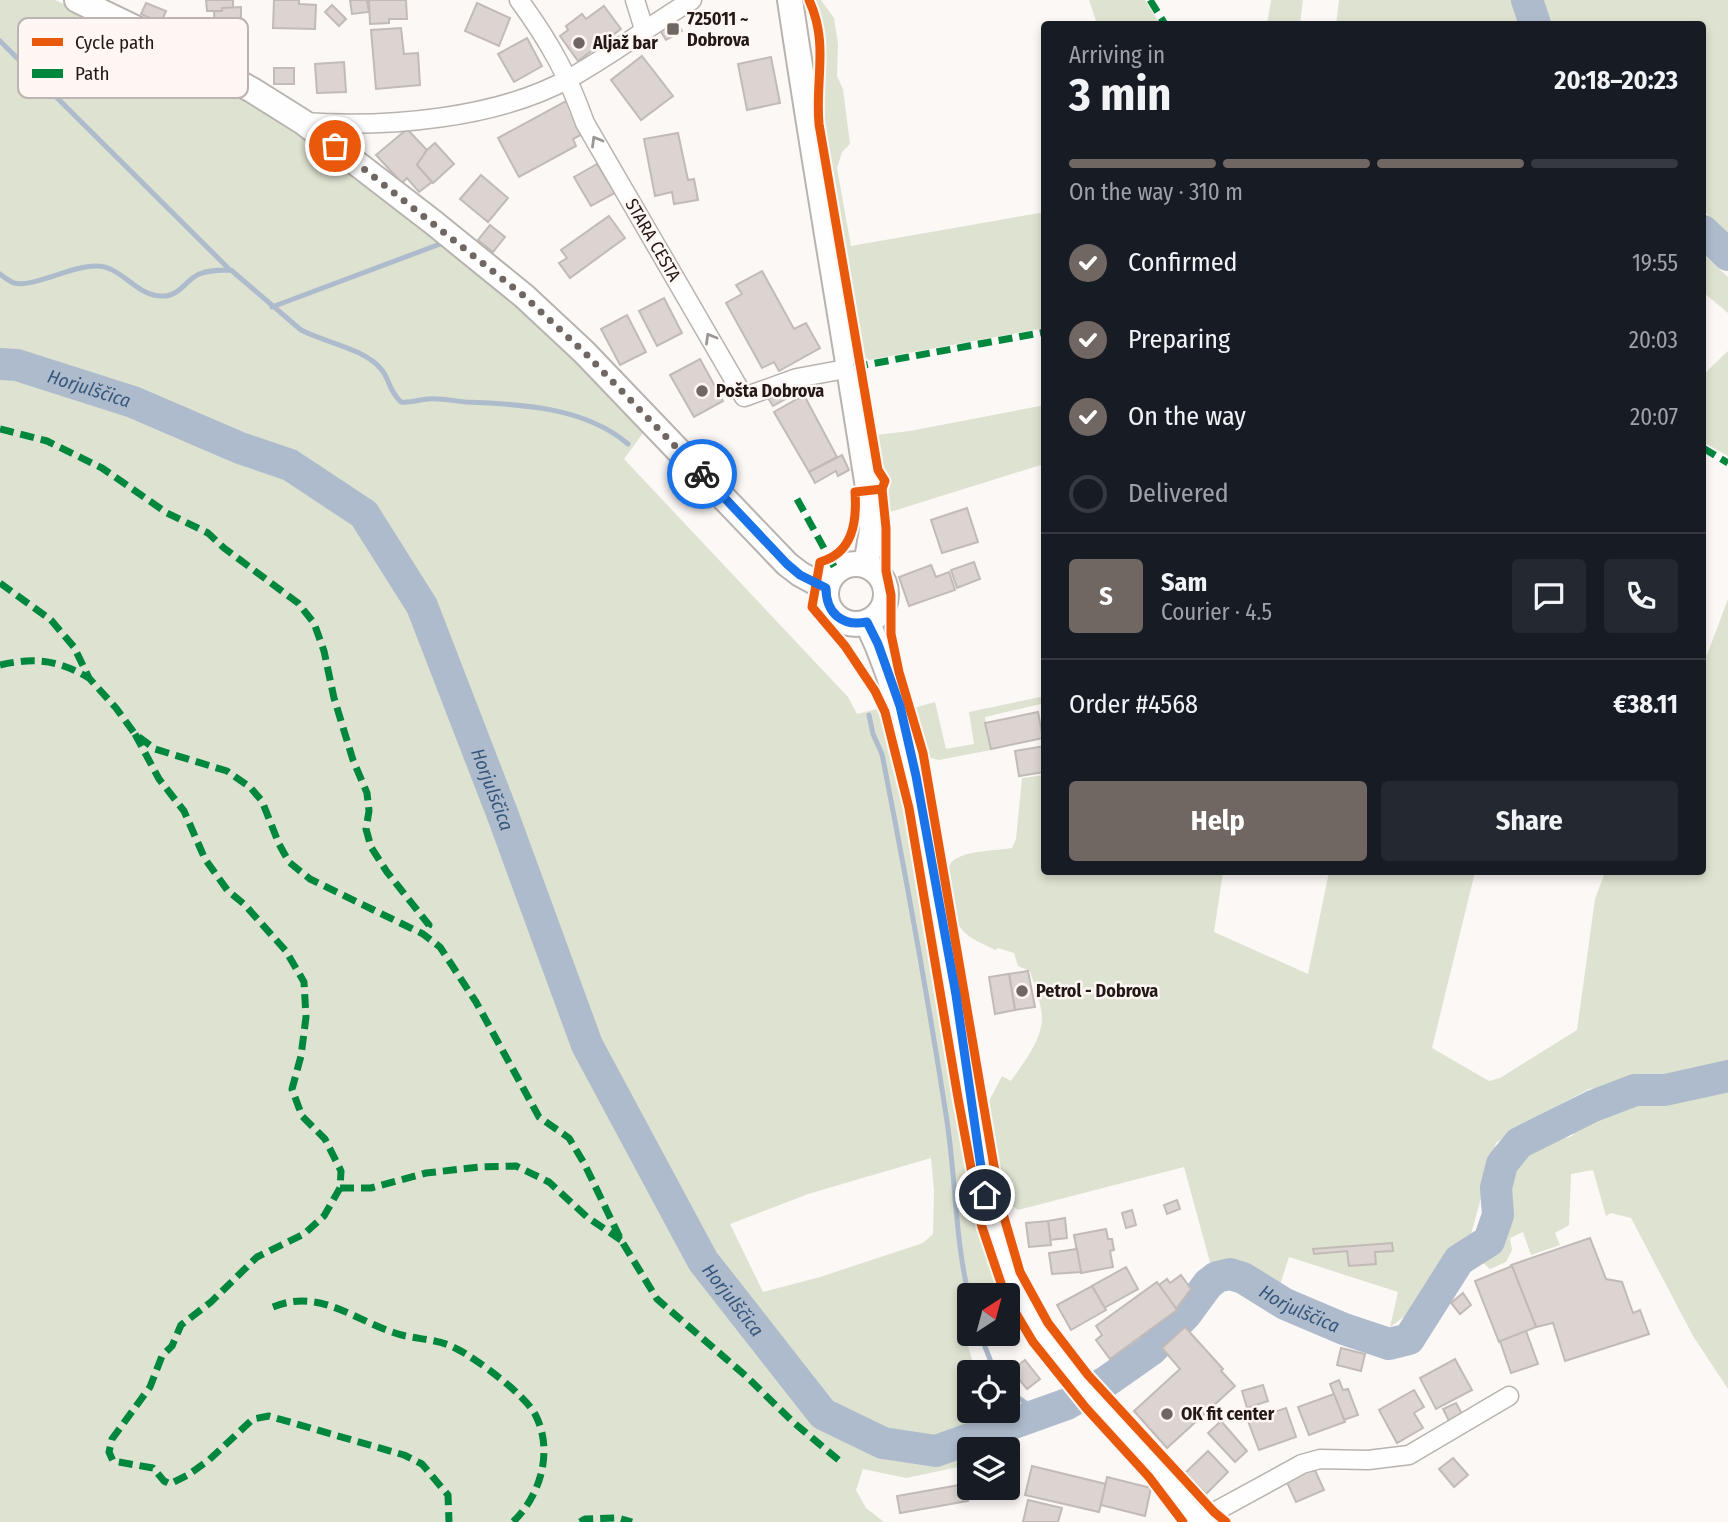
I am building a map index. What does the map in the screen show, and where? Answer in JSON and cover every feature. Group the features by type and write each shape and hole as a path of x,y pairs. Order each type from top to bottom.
{"street":[{"path":"77,0 113,18"},
{"name":"STARA CESTA","path":"519,0 542,32 569,79 585,123 744,397 797,378 850,368"},
{"path":"635,0 644,29"},
{"path":"303,122 346,125 413,120 512,102 569,79 692,0"},
{"path":"790,0 816,178 850,368 871,507 872,530 866,565"},
{"path":"248,89 303,122 403,198 524,296 584,352 787,564 800,575 826,588"},
{"path":"845,565 866,565 875,570 881,579 886,599 876,617 856,624 836,617 829,609 826,599 829,578 845,565"},
{"path":"867,622 878,644 900,706 916,776 956,995 992,1227 1009,1275 1030,1316 1051,1348 1098,1405 1196,1522 1302,1464 1320,1459 1368,1460 1409,1455 1509,1396"}],"green space":[{"path":"0,0 55,0 94,18 18,18 18,98 244,98 273,114 526,309 646,429 624,459 848,697 857,714 877,709 892,749 900,785 973,1212 997,1283 957,1283 957,1346 968,1346 972,1360 957,1360 957,1423 1013,1423 1007,1437 957,1437 957,1467 906,1478 863,1469 856,1490 866,1508 884,1522 0,1522","holes":["931,1158 934,1191 933,1234 923,1243 820,1277 763,1292 730,1224 808,1194"]},
{"path":"814,0 821,0 834,18 838,44 837,76 843,89 850,144 842,152 837,168 851,246 1041,213 1041,329 869,360 865,358 822,108 826,52 819,11"},
{"path":"1089,0 1145,0 1158,21 1096,21"},
{"path":"1271,0 1303,0 1300,21 1268,21"},
{"path":"1339,0 1514,0 1522,21 1336,21"},
{"path":"1537,0 1728,0 1728,234 1706,213 1706,21 1546,21"},
{"path":"1706,257 1728,277 1728,313 1706,295"},
{"path":"1728,351 1728,456 1706,444 1706,372"},
{"path":"1041,406 1041,465 887,513 885,496 890,486 883,470 876,435"},
{"path":"1728,599 1728,1389 1693,1336 1631,1218 1611,1213 1606,1216 1593,1170 1571,1174 1569,1225 1555,1233 1560,1245 1531,1255 1523,1232 1510,1238 1512,1250 1506,1262 1490,1269 1479,1259 1493,1244 1503,1226 1502,1189 1523,1151 1539,1140 1572,1136 1585,1121 1627,1098 1629,1085 1589,1089 1522,1125 1496,1143 1470,1238 1456,1246 1425,1287 1412,1311 1390,1327 1398,1292 1289,1257 1278,1291 1232,1263 1211,1266 1184,1167 1018,1210 1001,1198 988,1103 1002,1076 1011,1081 1033,1048 1041,1027 1041,1006 1030,971 1018,966 1014,953 998,948 995,950 978,942 958,925 950,906 946,884 949,866 954,860 974,853 1012,848 1016,839 1022,778 1041,776 1041,875 1223,875 1214,932 1308,974 1328,875 1474,875 1432,1048 1489,1081 1500,1078 1577,1030 1595,899 1604,875 1706,875 1707,655"},
{"path":"1041,697 1041,704 985,717 991,750 939,760 927,757 913,708 935,702 946,749 974,744 969,712"}],"building":[{"path":"206,0 233,0 233,8 207,11"},
{"path":"274,0 299,0 299,4 316,5 315,29 273,28"},
{"path":"350,0 367,0 369,12 352,14"},
{"path":"369,0 406,0 407,19 389,19 389,23 370,24"},
{"path":"146,3 166,11 163,18 150,18 141,14"},
{"path":"477,3 510,18 499,46 465,31"},
{"path":"332,5 346,19 339,26 325,12"},
{"path":"604,6 621,29 578,61 560,36 568,30 566,26 582,14 586,19"},
{"path":"241,7 241,18 214,18 214,11 222,11 222,8"},
{"path":"676,21 682,31 666,40 660,30"},
{"path":"401,28 404,54 418,53 420,85 376,89 371,30"},
{"path":"527,38 542,66 514,82 498,54"},
{"path":"642,56 673,96 641,120 611,80"},
{"path":"771,57 780,103 747,110 738,64"},
{"path":"344,62 346,92 317,93 315,64"},
{"path":"274,68 294,68 294,84 274,84"},
{"path":"566,101 584,133 573,139 576,146 519,177 498,138"},
{"path":"407,129 427,150 417,165 432,182 419,192 407,178 402,183 376,155"},
{"path":"678,133 688,180 694,179 698,200 674,204 672,192 655,196 644,139"},
{"path":"435,143 454,164 433,183 417,165"},
{"path":"597,164 615,193 591,206 574,177"},
{"path":"481,175 508,198 488,222 460,199"},
{"path":"609,216 625,238 570,278 559,263 567,258 561,250"},
{"path":"490,225 505,237 493,252 478,240"},
{"path":"762,271 794,329 806,323 820,348 779,371 774,362 762,368 726,303 742,294 736,285"},
{"path":"664,298 682,333 657,346 639,311"},
{"path":"627,315 646,352 620,365 601,329"},
{"path":"700,359 723,401 694,417 670,375"},
{"path":"786,388 791,396 773,406 768,398"},
{"path":"804,395 837,457 809,472 774,412"},
{"path":"842,455 849,470 838,476 836,471 815,483 809,472"},
{"path":"967,508 978,542 942,553 931,520"},
{"path":"974,562 980,579 957,588 951,570"},
{"path":"931,565 936,577 949,572 955,590 909,606 899,577"},
{"path":"1038,712 1041,738 991,749 985,723"},
{"path":"1041,747 1041,773 1019,776 1015,751"},
{"name":"Petrol - Dobrova","path":"1028,971 1035,1007 1015,1010 1009,974"},
{"path":"1009,974 1015,1010 995,1014 989,977"},
{"path":"1177,1200 1180,1209 1167,1214 1164,1205"},
{"path":"1132,1210 1136,1225 1126,1228 1122,1213"},
{"path":"1065,1218 1067,1238 1050,1240 1048,1221"},
{"path":"1048,1221 1051,1245 1029,1247 1026,1223"},
{"path":"1106,1229 1108,1239 1112,1239 1114,1250 1110,1251 1113,1267 1081,1273 1074,1235"},
{"path":"1590,1238 1606,1279 1622,1282 1633,1313 1640,1310 1649,1334 1565,1361 1553,1323 1536,1327 1511,1265"},
{"path":"1392,1243 1393,1251 1375,1252 1376,1264 1349,1266 1347,1251 1314,1254 1313,1249"},
{"path":"1077,1249 1081,1272 1052,1274 1049,1253"},
{"path":"1512,1266 1536,1327 1499,1342 1475,1281"},
{"path":"1126,1267 1138,1289 1104,1308 1092,1286"},
{"path":"1181,1275 1191,1289 1176,1309 1159,1285 1167,1279 1170,1283"},
{"path":"1157,1282 1177,1310 1110,1359 1096,1340 1102,1335 1096,1326"},
{"path":"1092,1286 1106,1310 1071,1330 1057,1305"},
{"path":"1463,1293 1471,1305 1460,1314 1451,1303"},
{"path":"1185,1327 1235,1386 1167,1448 1134,1411 1180,1369 1162,1348"},
{"path":"1526,1331 1538,1364 1511,1373 1500,1341"},
{"path":"1341,1348 1365,1354 1361,1371 1337,1365"},
{"path":"1455,1359 1472,1390 1436,1409 1420,1378"},
{"path":"1025,1360 1040,1379 1027,1389 1020,1380 1020,1364"},
{"path":"1339,1380 1343,1390 1348,1389 1358,1415 1344,1420 1330,1384"},
{"path":"1263,1385 1268,1401 1247,1408 1242,1391"},
{"path":"1414,1390 1424,1407 1414,1413 1423,1428 1397,1443 1379,1410"},
{"path":"1334,1394 1345,1422 1309,1435 1298,1407"},
{"path":"1456,1403 1462,1414 1449,1421 1443,1409"},
{"path":"1286,1408 1296,1437 1259,1450 1248,1421"},
{"path":"1221,1421 1247,1451 1235,1462 1208,1433"},
{"path":"1208,1451 1228,1472 1206,1494 1185,1473"},
{"path":"1453,1458 1468,1475 1454,1487 1439,1469"},
{"path":"1032,1466 1106,1484 1099,1512 1025,1495"},
{"path":"1313,1466 1324,1490 1296,1502 1285,1478"},
{"path":"1107,1477 1151,1488 1145,1516 1101,1505"},
{"path":"957,1485 957,1500 968,1501 900,1513 897,1496"},
{"path":"1028,1500 1062,1508 1058,1522 1023,1522"}],"waterway":[{"path":"1527,0 1534,21"},
{"path":"0,41 18,59"},
{"path":"57,98 228,268"},
{"path":"1706,234 1728,255"},
{"path":"272,307 440,244"},
{"path":"0,274 14,283 22,284 76,269 106,267 146,292 164,296 178,291 199,274 231,270 301,330 355,351 374,362 384,373 401,402 437,399 530,406 592,422 628,444"},
{"name":"Horjulščica","path":"0,364 17,365 133,402 240,448 290,465 364,514 422,606 587,1045 703,1261 823,1414 883,1443 936,1451 1067,1404 1107,1381 1151,1350 1186,1314 1208,1284 1217,1277 1230,1274 1243,1278 1285,1304 1344,1329 1389,1344 1409,1339 1459,1260 1489,1241 1498,1215 1496,1188 1502,1164 1519,1143 1593,1106 1635,1090 1665,1090 1728,1076"},
{"path":"869,715 873,734 882,754 924,983 947,1121 966,1283"},
{"path":"985,1346 990,1360"},
{"path":"1020,1399 1041,1413"}],"marked path":[{"path":"1150,0 1163,21"},
{"path":"854,367 1041,333"},
{"path":"0,429 47,441 102,468 167,513 208,533 298,603 314,623 353,760 367,793 369,811 366,829 371,847 429,925 423,934"},
{"path":"1706,450 1728,463"},
{"path":"797,499 836,570"},
{"path":"0,583 51,620 74,647 89,678 135,734 155,749 227,771 250,787 262,801 289,862 310,879 423,934 440,947 476,1002 539,1117 569,1138 621,1240 657,1299 841,1462"},
{"path":"0,665 25,661 46,662 67,667 89,678"},
{"path":"135,734 159,779 184,811 205,859 228,891 244,904 286,951 304,982 306,1017 301,1056 292,1089 302,1116 325,1139 341,1171 340,1188 324,1216 304,1234 257,1257 211,1302 181,1325 172,1346 162,1356 150,1387 112,1439 109,1452 113,1461 153,1468 170,1484 209,1460 253,1419 269,1416 404,1455 422,1464 448,1495 449,1522"},
{"path":"340,1188 371,1188 426,1173 516,1166 549,1182 587,1217 621,1240"},
{"path":"273,1307 290,1302 320,1303 395,1333 457,1349 500,1378 530,1406 541,1428 544,1442 542,1471 537,1485 531,1499 513,1522"},
{"path":"580,1522 585,1519 618,1518 632,1522"}],"cycle path":[{"path":"809,0 815,16 820,46 819,124 878,470 885,481 882,489 886,571 891,595 891,634 899,672 923,753 1001,1207 1020,1272 1048,1323 1088,1375 1226,1522"},
{"path":"882,489 855,492 851,535 840,551 820,562 812,607 845,646 875,691 885,712 909,808 982,1227 1001,1283"},
{"path":"1020,1320 1033,1342 1086,1408 1149,1477 1183,1522"}],"way so far":[{"path":"335,146 524,296 584,352 702,474"}],"place":[{"name":"725011 ~ Dobrova","path":"673,29"},
{"name":"Aljaž bar","path":"579,43"},
{"name":"Pošta Dobrova","path":"702,391"},
{"name":"Petrol - Dobrova","path":"1022,991"},
{"name":"OK fit center","path":"1167,1414"}],"route":[{"path":"702,474 787,564 800,575 826,588 829,609 836,617 856,624 867,622 878,644 900,706 916,776 956,995 985,1195"}]}
